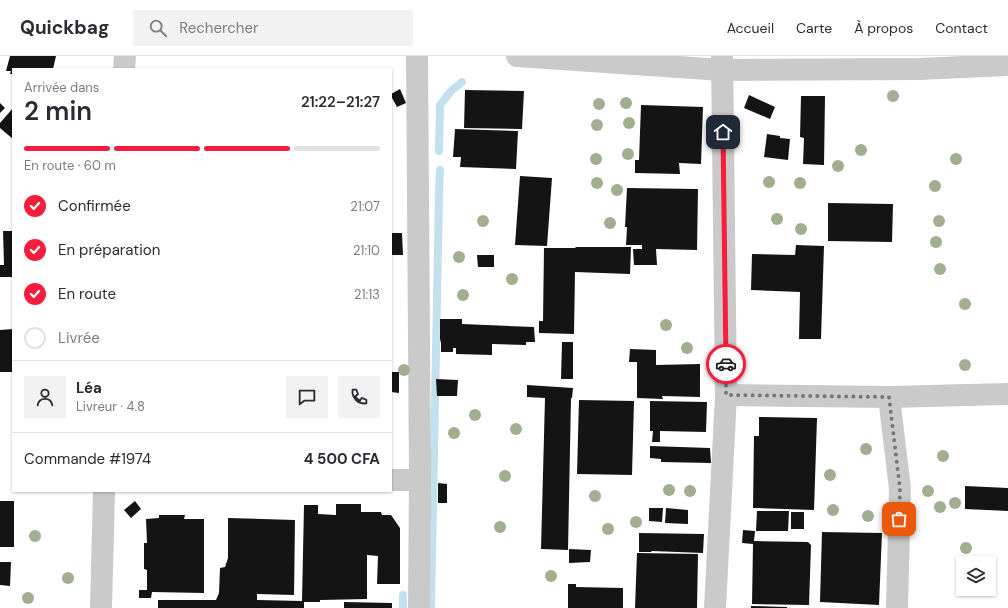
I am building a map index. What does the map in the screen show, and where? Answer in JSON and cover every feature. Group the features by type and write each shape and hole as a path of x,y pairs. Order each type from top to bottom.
{"street":[{"path":"124,68 125,56"},
{"path":"417,56 420,480 419,608"},
{"path":"516,56 722,63 919,62 1008,65"},
{"path":"715,608 726,395 722,63"},
{"path":"726,395 889,397 1008,394"},
{"path":"889,397 900,489 897,608"},
{"path":"392,480 420,480"},
{"path":"101,608 104,492"}],"building":[{"path":"10,56 56,56 53,68 12,68 12,74 10,74 11,71 6,71"},
{"path":"400,89 406,103 397,107 392,98 392,93"},
{"path":"465,90 524,91 522,129 464,128"},
{"path":"749,95 775,107 770,119 744,108"},
{"path":"801,96 825,96 824,165 803,164 804,138 800,137"},
{"path":"0,103 5,108 0,113"},
{"path":"641,105 703,107 701,164 679,163 680,174 635,173 635,160 639,160"},
{"path":"12,109 12,138 0,128 0,123"},
{"path":"455,129 518,131 516,169 460,167 461,157 453,157"},
{"path":"767,134 790,139 788,160 764,157"},
{"path":"520,176 552,178 547,246 515,245"},
{"path":"627,188 698,189 697,250 656,249 657,265 634,265 633,249 642,249 642,245 626,245 627,227 625,227"},
{"path":"828,203 893,204 892,242 828,241"},
{"path":"3,231 12,231 12,277 0,277 0,265 4,265"},
{"path":"392,233 402,233 403,255 392,255"},
{"path":"796,245 824,246 821,339 799,339 800,292 751,290 752,254 795,255"},
{"path":"631,247 630,274 575,272 574,334 539,333 539,321 543,321 544,248"},
{"path":"477,255 494,255 494,267 478,267"},
{"path":"440,319 462,319 462,324 534,327 535,342 526,342 526,345 492,344 492,355 456,354 456,348 453,348 453,352 441,352"},
{"path":"12,329 12,372 0,372 0,330"},
{"path":"562,342 573,342 573,379 561,379"},
{"path":"630,349 656,350 656,365 700,364 700,397 662,396 663,399 637,398 637,362 629,362"},
{"path":"392,372 399,372 399,393 392,392"},
{"path":"436,379 458,380 457,396 437,396"},
{"path":"527,385 573,388 571,398 568,550 541,549 545,398 527,397"},
{"path":"579,400 634,401 632,475 577,474"},
{"path":"650,401 707,402 706,432 660,431 660,442 652,442 653,431 650,431"},
{"path":"759,417 817,418 814,510 753,508 754,436 759,436"},
{"path":"650,446 710,448 711,463 661,462 661,459 650,458"},
{"path":"438,483 447,484 447,503 438,503"},
{"path":"965,486 1008,488 1008,511 965,509"},
{"path":"0,501 14,501 14,547 0,547"},
{"path":"135,501 141,509 131,518 124,510"},
{"path":"336,504 361,504 361,512 381,512 382,515 391,515 400,528 400,584 377,584 378,556 367,555 367,599 320,600 320,602 304,602 304,608 158,608 158,600 216,600 219,593 220,568 225,567 228,558 228,518 295,520 294,595 257,594 257,600 302,601 304,505 318,505 318,514 336,515"},
{"path":"649,508 663,508 662,522 649,521"},
{"path":"666,508 688,510 688,524 665,523"},
{"path":"757,511 789,511 788,531 756,531"},
{"path":"791,512 804,512 804,529 791,529"},
{"path":"159,515 185,515 184,519 204,519 204,593 152,592 151,598 139,598 139,590 147,590 147,570 144,569 144,543 147,543 146,519 159,518"},
{"path":"743,530 755,531 754,541 808,542 811,545 809,605 752,604 753,544 742,543"},
{"path":"822,532 882,533 879,605 820,602"},
{"path":"639,533 704,534 703,553 652,551 639,552"},
{"path":"569,549 591,550 590,562 569,563"},
{"path":"637,553 698,554 697,608 635,608"},
{"path":"0,562 11,562 10,586 0,585"},
{"path":"568,584 576,584 576,587 623,588 623,608 568,608"},
{"path":"344,602 392,603 392,608 344,608"},
{"path":"751,606 787,607 787,608 751,608"}],"waterway":[{"path":"439,151 440,105 451,91 462,82"},
{"path":"439,192 440,170"},
{"path":"431,608 439,195"},
{"path":"403,595 403,608"}],"way so far":[{"path":"726,364 726,395 889,397 900,489 899,519"}],"route":[{"path":"723,132 726,364"}]}
